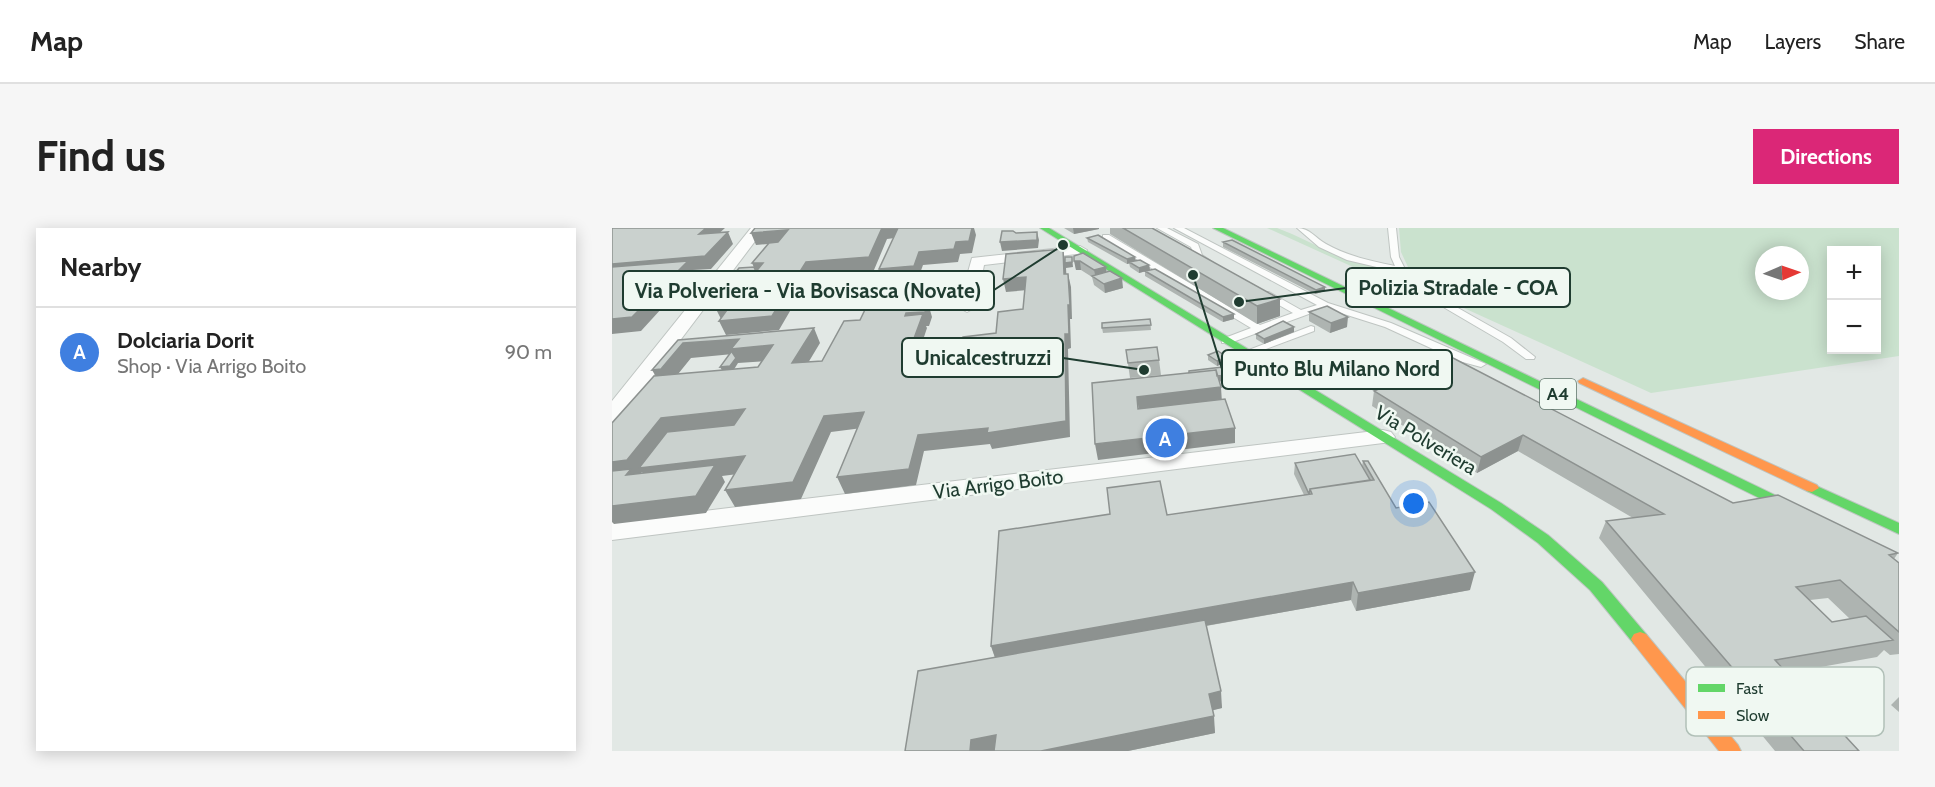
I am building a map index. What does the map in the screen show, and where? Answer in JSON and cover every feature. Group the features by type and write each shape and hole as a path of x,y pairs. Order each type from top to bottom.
{"main road":[{"name":"Via Polveriera","path":"1044,228 1522,524 1575,566 1610,600 1686,695"},
{"name":"A4","path":"1217,228 1825,525"},
{"name":"A4","path":"1433,312 1536,359"},
{"name":"A4","path":"1574,377 1899,529"},
{"name":"Via Polveriera","path":"1719,736 1731,751"}],"street":[{"path":"612,415 758,228"},
{"path":"967,307 977,261 1080,250"},
{"name":"Via Arrigo Boito","path":"612,531 1383,437"}],"lane":[{"path":"1161,228 1195,246 1198,256 1219,267"},
{"path":"1178,228 1325,305 1411,333 1463,359 1518,374"},
{"path":"1301,228 1322,245 1350,258 1401,270 1448,306 1507,339 1536,359"},
{"path":"1392,228 1395,257 1401,270"},
{"path":"1106,237 1259,329"},
{"path":"1197,250 1213,246"},
{"path":"1246,353 1311,329 1256,288"},
{"path":"1226,340 1325,305"}],"green space":[{"path":"1267,228 1277,228 1341,257 1392,271 1408,280 1429,299 1426,300"},
{"path":"1399,228 1899,228 1899,356 1651,393 1455,304 1408,267 1401,252"}],"building":[{"path":"612,228 706,228 699,234 728,232 705,256 612,264"},
{"path":"755,228 882,228 869,257 806,262 772,316 719,321 732,303 714,305 732,282 749,280 763,263 752,263 769,243 778,242 788,230 751,233"},
{"path":"898,228 972,228 969,241 956,242 954,249 919,252 914,266 879,269"},
{"path":"1123,228 1152,228 1280,299 1257,306"},
{"path":"1002,231 1037,232 1037,240 1000,242"},
{"path":"1098,235 1135,257 1127,259 1087,238"},
{"path":"1232,240 1325,287 1316,290 1223,242"},
{"path":"1063,249 1064,274 1068,274 1070,305 1068,305 1069,334 1065,334 1066,421 987,433 988,428 918,435 909,469 837,477 864,412 824,416 793,482 725,490 745,456 639,468 667,432 734,425 745,409 661,418 627,460 612,462 612,423 654,376 758,367 773,345 731,349 739,339 683,343 661,369 652,370 678,340 814,328 792,363 822,361 844,321 860,320 875,289 917,286 910,304 928,303 925,312 906,313 905,316 923,314 909,352 943,349 936,374 1015,366 1017,339 961,345 963,337 996,333 998,312 1023,309 1026,277 1003,279 1006,254"},
{"path":"1083,253 1106,267 1094,270 1080,261 1074,261 1074,256"},
{"path":"1065,257 1072,257 1072,262 1065,263"},
{"path":"1140,260 1149,265 1139,268 1129,262"},
{"path":"688,261 632,317 612,319 612,267"},
{"path":"754,267 756,272 735,273 739,268"},
{"path":"1155,269 1234,314 1223,317 1145,271"},
{"path":"1110,271 1122,278 1104,284 1092,276"},
{"path":"1327,306 1348,317 1331,323 1309,312"},
{"path":"1150,319 1151,325 1102,328 1102,323"},
{"path":"1283,321 1294,327 1264,339 1256,334"},
{"path":"1157,347 1159,360 1128,363 1126,350"},
{"path":"1218,351 1227,357 1217,361 1208,355"},
{"path":"731,352 736,358 730,366 720,367"},
{"path":"1453,358 1733,503 1778,495 1898,553 1889,555 1899,563 1899,632 1840,580 1796,587 1832,622 1866,616 1893,640 1775,660 1781,667 1732,667 1606,521 1664,514 1523,435 1481,457 1374,391"},
{"path":"1248,364 1251,373 1217,376 1216,370 1189,373 1189,371"},
{"path":"1216,370 1221,387 1137,397 1138,409 1225,399 1235,428 1095,444 1092,383"},
{"path":"1355,454 1370,480 1310,489 1309,494 1295,463"},
{"path":"1363,461 1368,461 1396,508 1429,502 1475,572 1358,593 1353,582 991,646 999,531 1110,514 1107,488 1160,481 1167,515 1312,494 1310,489 1374,480"},
{"path":"715,465 696,496 612,506 612,471 631,469 626,475"},
{"path":"1205,620 1221,691 1209,694 1214,716 1041,751 994,751 996,735 971,740 970,751 905,751 918,671"},
{"path":"1791,736 1845,736 1859,751 1804,751"}],"traffic: fast":[{"path":"1044,228 1496,506 1543,539 1596,586 1640,639"},
{"path":"1217,228 1809,517"},
{"path":"1812,488 1899,529"}],"traffic: slow":[{"path":"1583,381 1812,488"},
{"path":"1640,639 1686,696"},
{"path":"1719,736 1731,751"}],"place":[{"name":"Via Polveriera - Via Bovisasca (Novate)","path":"1063,245"},
{"name":"Punto Blu Milano Nord","path":"1193,275"},
{"name":"Polizia Stradale - COA","path":"1239,302"},
{"name":"Unicalcestruzzi","path":"1144,370"},
{"name":"Dolciaria Dorit","path":"1165,438"}]}
